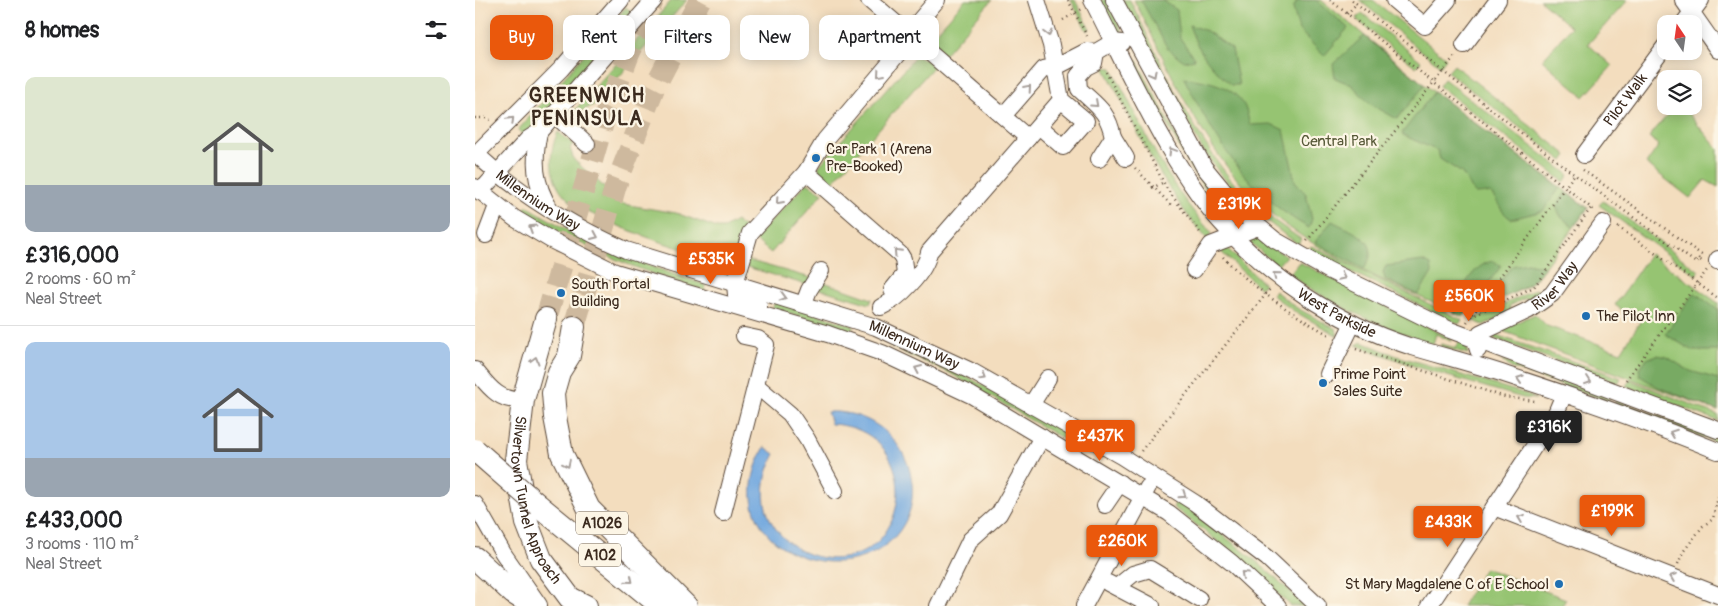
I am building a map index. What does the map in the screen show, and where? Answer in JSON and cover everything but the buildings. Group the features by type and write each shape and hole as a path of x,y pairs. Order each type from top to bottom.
{"highway":[{"name":"Silvertown Tunnel Approach","path":"546,319 523,400 516,460 527,523 541,559 570,598 586,606"},
{"name":"Silvertown Tunnel Approach","path":"574,327 569,356 559,372 553,393 555,417 562,454 589,508 686,606"},
{"name":"A102","path":"475,450 538,505 661,606"},
{"path":"475,558 513,593 534,606"},
{"path":"475,575 489,587 513,593"}],"street":[{"path":"475,154 561,69 621,0"},
{"path":"478,189 497,174 528,139 539,132 653,0"},
{"path":"869,0 886,15"},
{"path":"924,15 937,0"},
{"path":"938,60 1003,116 1063,146 1086,121 1061,100 1056,67 1043,14 1037,0"},
{"path":"1114,0 1204,167 1227,196 1258,227 1305,258 1476,341 1718,430"},
{"path":"1394,0 1425,26 1448,0"},
{"path":"1461,49 1498,0"},
{"name":"West Parkside","path":"1088,4 1113,42 1184,172 1208,206 1233,236 1279,278 1323,307 1408,346 1492,370 1564,394 1718,452"},
{"path":"1690,9 1718,50"},
{"path":"1003,116 1044,69 1056,67 1087,50 1096,52 1113,42 1137,44"},
{"path":"1096,52 1094,63 1086,67 1078,76 1079,89 1106,114 1113,137 1125,158"},
{"name":"Pilot Walk","path":"1580,160 1657,57"},
{"path":"723,513 774,318 768,311 736,295 735,284 750,234 806,172 825,140 893,60"},
{"path":"881,307 889,303 924,269 929,252 1061,100"},
{"path":"554,114 587,144"},
{"path":"539,132 535,149 535,177 553,213"},
{"path":"1099,159 1113,137"},
{"name":"Millennium Way","path":"475,154 497,174 553,213 588,233 626,250 804,303 876,327 973,372 1154,476 1238,535 1267,558 1318,606"},
{"path":"806,172 903,259 903,278 882,301 876,327 867,348"},
{"name":"Millennium Way","path":"478,189 497,206 551,240 615,272 774,318 867,348 963,391 1143,496 1199,536 1278,606"},
{"path":"485,235 497,206"},
{"name":"River Way","path":"1476,341 1480,333 1529,310 1552,294 1605,220"},
{"path":"1193,270 1211,245 1258,227"},
{"path":"804,303 809,290 821,271"},
{"path":"1328,374 1353,322"},
{"path":"744,336 758,339 766,345"},
{"path":"1476,341 1479,352 1492,370"},
{"path":"475,370 496,394 507,400 523,400"},
{"path":"1031,405 1048,378"},
{"path":"757,386 790,414 807,439 835,491"},
{"path":"1429,606 1556,413 1564,394"},
{"path":"938,606 971,540 999,514 1042,437"},
{"path":"1084,606 1154,476"},
{"path":"1105,505 1120,483"},
{"path":"475,504 503,553 539,606"},
{"path":"1494,508 1718,595"},
{"path":"1117,587 1133,574 1150,569 1199,599"},
{"path":"1099,578 1153,606"}],"path":[{"path":"1330,0 1605,220 1718,298"},
{"path":"1352,0 1442,73 1696,263 1702,255 1580,160"},
{"path":"1063,20 1088,4"},
{"path":"1347,14 1356,4"},
{"path":"1302,248 1461,49"},
{"path":"475,118 489,119"},
{"path":"1125,158 1152,188 1171,205"},
{"path":"1463,327 1575,174"},
{"path":"1152,188 1164,182"},
{"path":"1469,317 1534,287 1591,208"},
{"path":"1622,385 1697,283 1714,263 1699,259"},
{"path":"1140,452 1264,296"},
{"path":"1429,373 1505,397 1542,401"},
{"path":"1673,578 1683,552 1703,526 1713,519 1718,497"}],"green space":[{"path":"672,0 687,0 674,15 659,15"},
{"path":"965,0 992,0 943,56 939,51 939,29"},
{"path":"1071,0 1075,0 1090,29 1087,31"},
{"path":"1101,0 1106,0 1123,33 1117,32"},
{"path":"1122,0 1130,0 1183,105 1214,156 1249,200 1301,239 1298,244 1283,234 1244,200 1211,162 1201,147"},
{"name":"Central Park","path":"1134,0 1321,0 1425,85 1588,208 1535,280 1525,288 1491,303 1479,295 1463,317 1340,259 1294,231 1249,193 1228,169 1193,115"},
{"path":"1141,0 1162,0 1177,10 1180,38 1195,59 1184,61 1168,49"},
{"path":"1298,0 1316,0 1348,28 1324,56 1299,30 1293,8"},
{"path":"1359,0 1373,0 1446,58 1440,66"},
{"path":"1540,0 1628,0 1588,44 1612,66 1584,97 1542,60 1571,27"},
{"path":"626,7 632,13 630,15 619,15"},
{"path":"1362,13 1421,61 1416,67 1356,19"},
{"path":"1189,25 1207,31 1232,49 1239,85 1231,85 1211,65 1201,51"},
{"path":"645,31 645,47 635,59 635,42"},
{"path":"1364,36 1425,85 1397,119 1369,103 1352,85 1335,78 1333,64"},
{"path":"1130,55 1136,59 1170,125 1195,167 1225,207 1243,224 1235,226 1192,171"},
{"path":"579,60 591,60 524,136 518,130"},
{"path":"619,60 634,60 594,105 568,118"},
{"path":"912,60 926,60 934,66 830,185 818,172 819,166"},
{"path":"1454,65 1567,155 1563,161 1448,72"},
{"path":"1104,67 1112,68 1156,154 1182,196 1212,233 1207,239 1191,220 1163,178"},
{"path":"1184,78 1216,84 1230,91 1244,104 1250,125 1271,124 1284,130 1295,181 1306,194 1312,219 1309,228 1267,199 1250,182 1208,123"},
{"path":"1444,79 1569,175 1564,182 1439,86"},
{"path":"1434,92 1560,188 1543,211 1511,219 1503,212 1490,193 1475,194 1462,173 1440,159 1438,151 1403,135 1402,133"},
{"path":"1667,115 1690,115 1718,149 1718,187 1705,180 1690,198 1646,164 1659,145 1649,137"},
{"path":"558,132 573,144 570,148 574,160 623,204 676,213 717,228 724,228 736,221 744,228 732,263 649,238 579,208 562,192 554,176 551,159 554,141"},
{"path":"807,183 823,193 771,253 754,239"},
{"path":"1566,192 1588,208 1574,227 1561,217 1556,207"},
{"path":"1603,201 1699,271 1696,275 1599,205"},
{"path":"527,206 570,231 614,252 706,285 705,291 656,275 589,247 523,210"},
{"path":"1332,221 1357,234 1368,244 1371,251 1364,269 1315,242"},
{"path":"1254,238 1261,240 1286,256 1277,266 1248,240"},
{"path":"1222,244 1264,284 1260,288 1218,249"},
{"path":"1311,246 1462,320 1459,324 1308,251"},
{"path":"1650,254 1718,303 1718,411 1500,330 1535,314 1547,326 1621,352 1640,322 1615,305"},
{"path":"747,260 818,280 872,299 870,304 747,267"},
{"path":"1423,261 1431,265 1432,273 1418,295 1385,279 1383,272 1386,266"},
{"path":"1494,261 1501,266 1463,317 1451,311 1473,273 1486,263"},
{"path":"1299,262 1452,339 1451,341 1436,334 1433,344 1376,323 1341,306 1289,275"},
{"path":"1528,263 1545,267 1521,289 1491,303 1486,300 1512,266"},
{"path":"1536,289 1544,295 1530,304 1526,298 1509,306 1512,312 1483,325 1472,320"},
{"path":"1275,291 1297,308 1336,329 1338,336 1294,311 1272,295"},
{"path":"1695,293 1718,310 1718,351 1693,351 1665,334"},
{"path":"775,301 854,326 851,332 773,308"},
{"path":"1493,334 1621,378 1618,383 1495,339"},
{"path":"893,341 949,366 1093,448 1089,454 948,372 891,347"},
{"path":"1362,342 1397,356 1526,394 1536,399 1523,398 1420,368 1356,345"},
{"path":"1459,342 1466,345 1468,354 1440,346 1441,344 1456,348"},
{"path":"1657,355 1667,357 1690,371 1718,379 1718,411 1658,387 1640,376 1639,368 1647,359"},
{"path":"1500,359 1610,397 1608,401 1511,368"},
{"path":"1630,380 1718,415 1718,421 1626,386"},
{"path":"1617,400 1718,439 1718,443 1614,403"},
{"path":"1178,500 1255,560 1307,606 1291,606 1234,554 1173,507"},
{"path":"1485,568 1566,599 1562,606 1462,606"}],"water":[{"path":"827,412 849,414 879,426 895,441 901,450 911,474 912,483 912,500 908,516 888,543 861,558 830,562 799,555 773,540 756,516 752,484 765,447 775,454 765,482 764,492 767,511 776,529 786,540 797,548 824,558 854,556 877,542 891,522 898,497 895,471 883,449 862,432 831,424"}],"tunnel":[{"path":"574,327 616,185 654,88 700,0"},
{"path":"546,319 605,116 629,54 653,1"}],"place":[{"name":"Car Park 1 (Arena Pre-Booked)","path":"816,158"},
{"name":"South Portal Building","path":"561,293"},
{"name":"The Pilot Inn","path":"1586,316"},
{"name":"Prime Point Sales Suite","path":"1323,383"},
{"name":"St Mary Magdalene C of E School","path":"1559,584"}],"district":[{"name":"GREENWICH PENINSULA","path":"587,106"}]}
